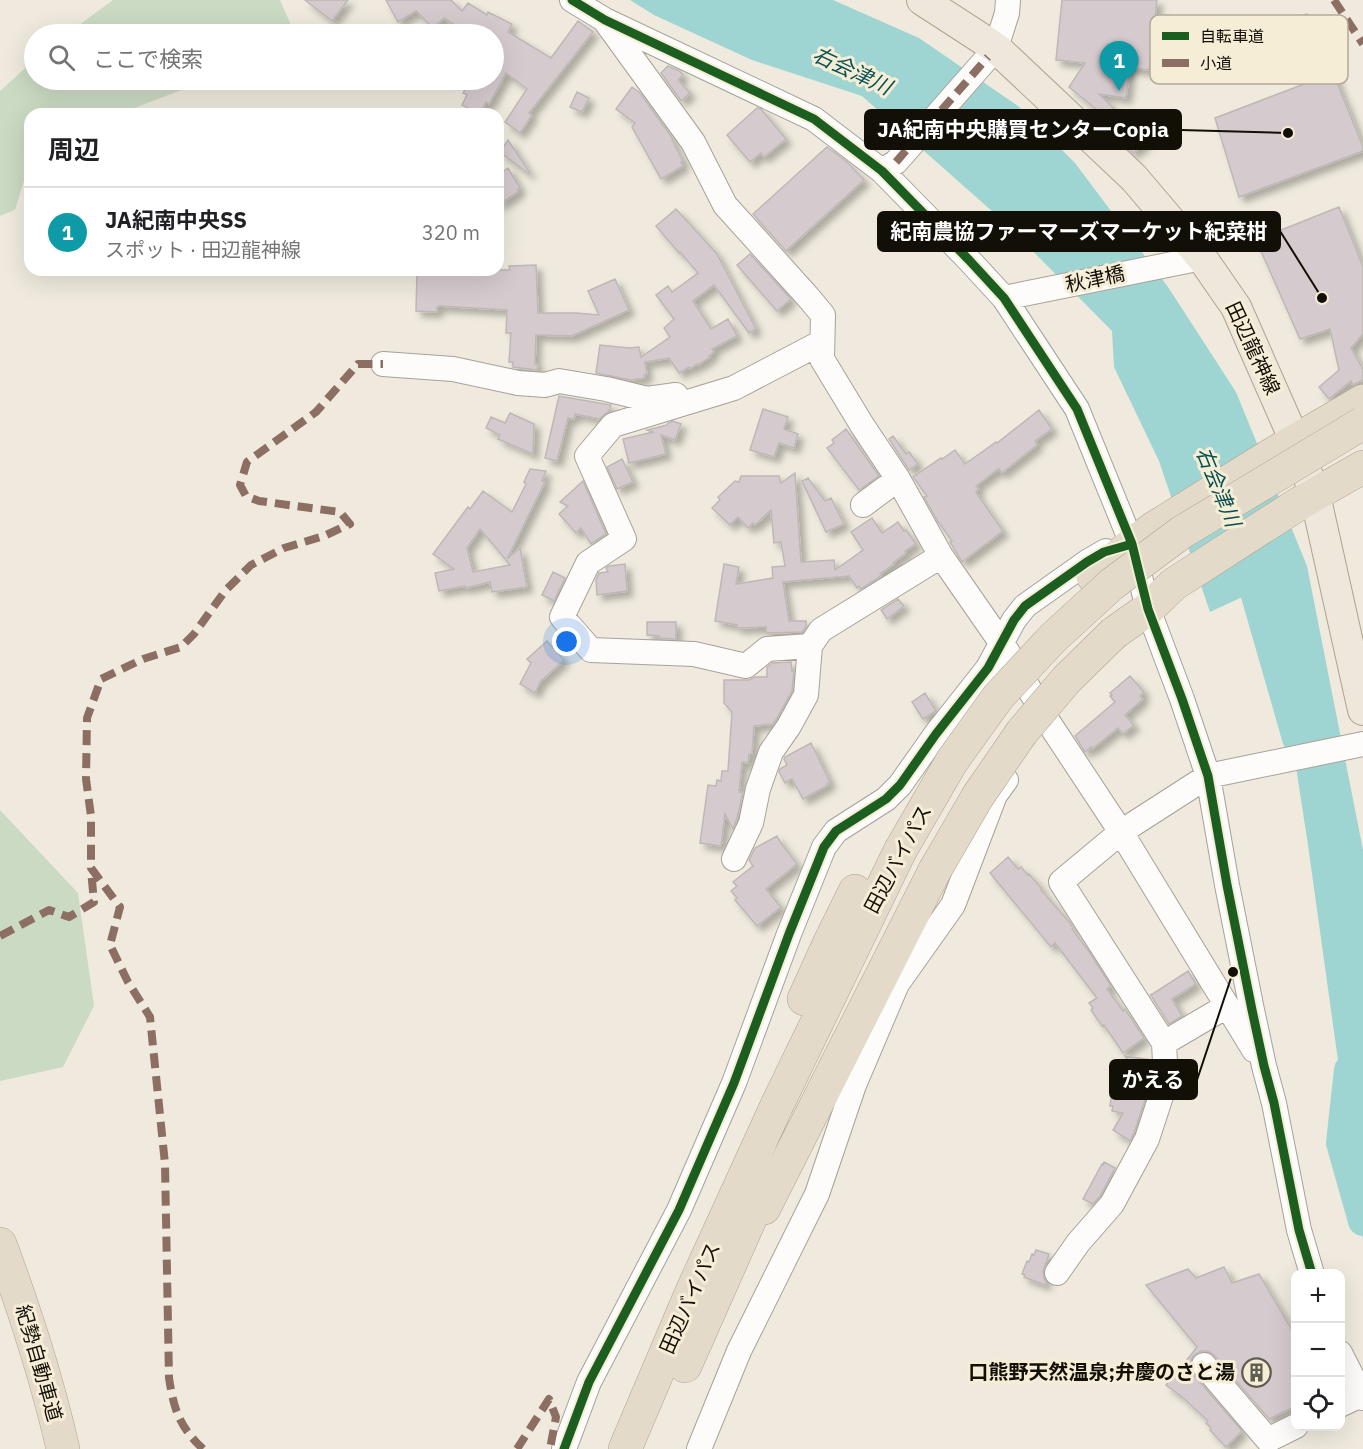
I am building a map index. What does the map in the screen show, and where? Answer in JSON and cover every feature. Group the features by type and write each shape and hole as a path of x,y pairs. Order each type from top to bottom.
{"highway":[{"path":"909,856 939,752 997,673 1056,610 1093,576 1143,536 1363,401"},
{"name":"田辺バイパス","path":"650,1449 787,1136 860,978 909,856 952,761 998,697 1053,638 1112,584 1182,532 1363,423"},
{"name":"田辺バイパス","path":"625,1449 693,1289 751,1128 793,1022 828,946 909,856 1014,710 1069,652 1127,599 1210,539 1363,448"},
{"path":"909,856 978,796 1022,732 1066,679 1114,633 1148,609 1174,584 1363,467"},
{"name":"紀勢自動車道","path":"0,1244 20,1297 55,1414 63,1449"}],"main road":[{"name":"田辺龍神線","path":"922,0 992,53 1134,178 1202,258 1236,307 1285,447 1308,499 1363,710"}],"street":[{"path":"572,0 605,20 814,119 889,167 969,260 1013,296 1077,408 1143,536 1148,609 1214,775 1227,885 1299,1230 1311,1269"},
{"path":"889,167 992,53 1007,14 1008,0"},
{"path":"605,20 693,142 725,205 823,315 822,359 898,480 941,556 1002,643 1049,723 1121,832 1264,1066"},
{"name":"秋津橋","path":"1013,296 1202,258"},
{"path":"810,646 767,649 746,666 694,654 591,650 562,617 588,562 624,539 587,456 613,425 734,388 822,342"},
{"path":"383,364 453,369 518,383 545,385 559,381 647,399 734,388"},
{"path":"863,505 898,480"},
{"path":"564,1449 589,1382 679,1210 707,1146 734,1083 824,847 836,831 886,799 900,785 936,734 988,668 1014,620 1025,606 1087,562 1104,552 1143,536"},
{"path":"734,859 751,823 758,789 771,752 806,695 810,646 821,630 941,556"},
{"path":"699,1449 739,1351 816,1194 854,1085 897,984 953,905 995,795 1049,723"},
{"path":"1057,1273 1078,1243 1112,1204 1147,1139 1166,1081 1164,1043 1055,875 1214,775 1359,744"},
{"path":"1164,1043 1227,1006"},
{"path":"1204,1365 1270,1444 1291,1429"},
{"path":"1345,1366 1355,1399"}],"green space":[{"path":"113,0 280,0 291,24 81,24"},
{"path":"24,69 24,90 182,90 134,108 24,108 24,181 15,210 0,216 0,91"},
{"path":"0,810 78,893 94,1006 63,1067 0,1081"}],"water":[{"path":"630,0 833,0 919,38 1018,106 1075,163 1168,287 1236,392 1307,566 1363,850 1363,1240 1308,845 1268,585 1210,612 1159,461 1114,367 1112,331 1002,220 862,96 752,60 654,15"}],"building":[{"path":"305,0 348,0 332,21"},
{"path":"386,0 451,0 462,11 468,3 487,15 488,12 512,24 508,32 551,58 578,21 593,32 529,113 532,115 520,133 505,122 527,89 506,73 504,77 504,24 453,24 444,18 437,24 429,24 416,11 398,22"},
{"path":"1062,0 1157,0 1155,15 1150,15 1149,70 1130,68 1126,98 1099,94 1147,141 1133,153 1103,123 1107,118 1069,87 1085,63 1056,60"},
{"path":"668,66 680,71 683,75 678,80 690,93 681,101 661,73"},
{"path":"1304,84 1337,84 1363,151 1239,197 1215,118"},
{"path":"632,87 640,93 673,139 683,161 681,162 683,166 661,179 632,127 635,123 616,109"},
{"path":"465,90 497,90 489,104 486,102 483,108 468,108 462,105 467,95 463,93"},
{"path":"577,92 589,98 582,112 570,107"},
{"path":"757,108 761,109 786,139 764,157 761,153 750,162 727,135"},
{"path":"508,140 529,174 504,155 504,146"},
{"path":"827,147 847,162 864,180 786,251 753,214"},
{"path":"508,168 520,188 518,192 504,201 504,171"},
{"path":"1339,207 1363,267 1363,334 1351,348 1363,369 1363,380 1353,385 1351,381 1329,399 1319,387 1339,370 1330,329 1300,339 1256,240"},
{"path":"676,209 717,254 756,329 749,333 714,285 693,301 711,329 728,319 737,336 712,349 714,352 710,357 679,373 669,358 645,362 647,374 644,375 645,378 631,380 596,373 600,345 639,347 641,357 670,337 664,328 674,319 656,295 668,286 672,292 698,273 656,226"},
{"path":"750,254 791,299 777,311 737,265"},
{"path":"536,265 538,313 599,315 588,291 615,279 629,310 572,336 536,335 535,364 538,364 537,370 513,367 513,362 509,362 511,333 506,333 507,310 439,306 437,312 416,311 417,276 504,276 504,270 510,270 509,266"},
{"path":"559,396 611,405 609,411 599,419 575,414 574,419 568,418 557,461 545,458"},
{"path":"763,409 788,417 784,429 798,434 794,448 779,443 774,457 750,450"},
{"path":"1039,410 1052,429 1035,441 1037,445 1002,473 999,469 997,470 976,486 979,489 976,491 977,494 1003,531 962,562 950,542 952,541 924,497 927,496 913,477 955,450 965,464 997,443"},
{"path":"510,413 534,424 533,454 498,439 500,435 486,428 491,417 505,423"},
{"path":"673,421 681,424 675,440 661,435 666,454 629,463 623,439 653,432 647,430 667,425"},
{"path":"846,429 879,476 859,490 827,448 834,443 832,440"},
{"path":"893,436 906,454 909,452 918,464 909,470 889,439"},
{"path":"622,459 633,482 617,489 607,467"},
{"path":"530,469 546,471 542,481 545,482 507,559 520,548 527,587 492,592 490,582 439,591 435,573 454,569 433,554 468,507 470,509 483,491 512,512 526,484 524,482","holes":["480,529 510,565 473,572 467,548"]},
{"path":"795,473 801,562 834,560 835,570 863,550 851,532 872,518 882,533 898,522 916,544 905,551 906,553 880,574 881,576 861,589 859,586 857,588 849,576 783,582 789,621 806,621 806,627 802,632 766,633 766,627 737,628 737,625 715,621 724,564 739,567 736,584 773,578 772,567 785,566 781,542 774,543 771,510 755,525 753,523 748,528 738,517 730,525 712,508 720,500 718,497 735,481 739,482 741,476 779,476 781,483"},
{"path":"808,478 825,501 831,498 844,524 826,532 802,481"},
{"path":"583,481 606,534 591,544 581,528 576,533 559,514 568,506 560,502"},
{"path":"625,564 627,591 597,595 596,580 599,573 608,572 606,568 609,566"},
{"path":"553,572 565,578 554,601 542,595"},
{"path":"898,599 904,606 887,619 881,610"},
{"path":"647,622 676,622 676,639 647,635"},
{"path":"547,641 564,660 540,682 535,693 520,684 531,663 527,659"},
{"path":"791,662 792,671 794,670 792,691 777,718 773,724 754,726 752,754 749,754 748,763 742,762 739,792 743,793 733,829 725,814 721,846 700,843 708,785 716,786 717,780 721,781 722,771 728,771 732,712 724,703 724,680 767,677 767,667 772,663"},
{"path":"1130,676 1144,692 1140,696 1143,699 1125,715 1134,725 1123,734 1118,728 1085,752 1075,736 1115,702 1110,693"},
{"path":"925,693 936,711 923,719 912,702"},
{"path":"811,743 830,782 803,799 792,779 785,783 779,772 787,765 785,757"},
{"path":"777,836 797,864 766,889 781,907 757,926 735,900 737,898 731,891 737,886 733,882 753,866 749,860 755,848"},
{"path":"1008,857 1018,869 1021,867 1029,874 1070,923 1111,986 1107,989 1123,1011 1125,1009 1144,1038 1123,1053 1091,1010 1093,1008 1089,1003 1097,998 1055,943 1051,947 990,873"},
{"path":"1188,971 1196,984 1172,999 1182,1016 1169,1024 1150,994"},
{"path":"1125,1056 1151,1060 1152,1079 1130,1141 1113,1130 1123,1113 1112,1111 1113,1106 1110,1106 1116,1063 1131,1065"},
{"path":"1104,1162 1115,1168 1100,1196 1093,1204 1083,1199"},
{"path":"1036,1250 1049,1254 1043,1271 1045,1285 1024,1277 1025,1275 1022,1274 1027,1261 1029,1262"},
{"name":"口熊野天然温泉;弁慶のさと湯","path":"1224,1267 1232,1283 1259,1274 1291,1328 1291,1408 1269,1419 1214,1355 1208,1351 1201,1351 1191,1360 1190,1367 1193,1374 1242,1431 1226,1447 1210,1430 1211,1428 1206,1423 1208,1421 1166,1385 1197,1347 1146,1285 1188,1269 1196,1278"}],"waterway":[{"name":"右会津川","path":"1243,550 1297,738"},
{"name":"右会津川","path":"1349,1070 1341,1143 1363,1221"}],"marked path":[{"path":"1334,0 1344,15"},
{"path":"1348,21 1363,44"},
{"path":"896,162 988,57"},
{"path":"203,1449 188,1433 179,1417 169,1378 165,1164 150,1017 128,982 110,945 120,907 91,868 91,816 86,779 87,718 101,679 143,659 181,647 194,634 225,591 251,565 284,548 324,536 350,524 340,512 259,501 246,496 240,485 247,462 316,412 358,364 383,364"},
{"path":"0,936 49,910 69,917 94,902 91,870"},
{"path":"517,1449 549,1399 556,1417 550,1449"}],"cycle path":[{"path":"572,0 605,20 814,119 882,171 1004,298 1077,409 1132,544 1148,609 1208,776 1252,1010 1274,1103 1299,1230 1311,1269"},
{"path":"564,1449 589,1382 679,1210 734,1083 824,847 836,831 886,799 900,785 936,734 988,668 1014,620 1025,606 1104,552 1132,544"}],"place":[{"name":"JA紀南中央SS","path":"1119,91"},
{"name":"JA紀南中央購買センターCopia","path":"1288,133"},
{"name":"紀南農協ファーマーズマーケット紀菜柑","path":"1322,298"},
{"name":"かえる","path":"1233,972"},
{"name":"口熊野天然温泉;弁慶のさと湯","path":"1256,1372"}]}
